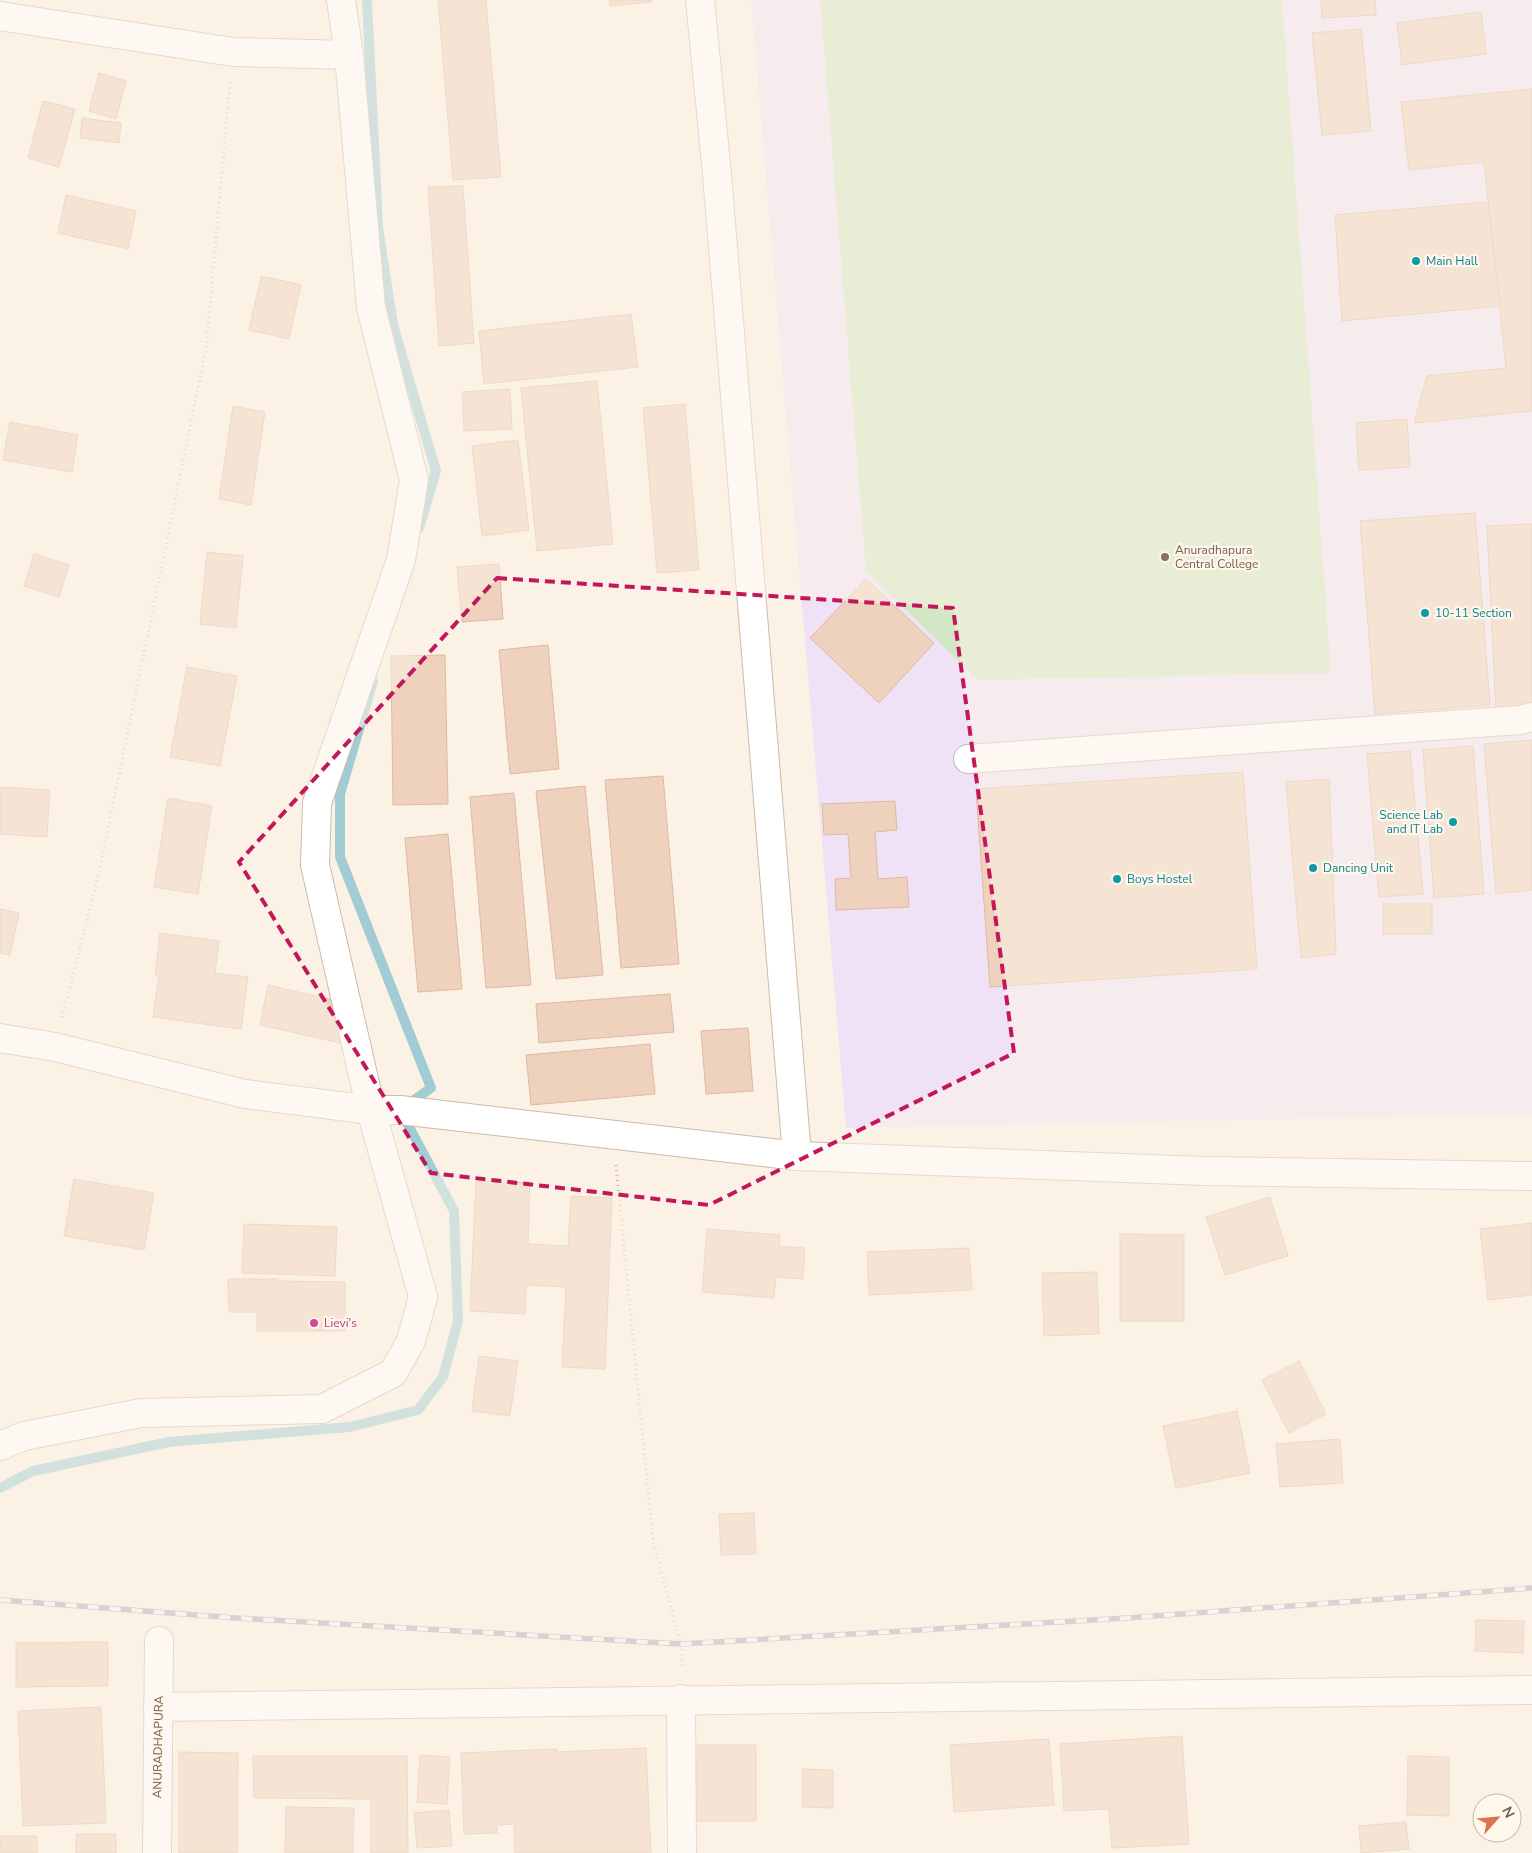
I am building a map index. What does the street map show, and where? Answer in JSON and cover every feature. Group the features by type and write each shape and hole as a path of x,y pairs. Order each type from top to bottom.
{"street":[{"path":"0,1446 24,1436 141,1413 322,1408 393,1373 411,1341 423,1296 371,1110 315,865 316,804 401,560 414,480 371,307 349,56 341,0"},
{"path":"700,0 718,184 798,1156"},
{"path":"0,16 233,52 349,56"},
{"path":"968,760 1520,720 1532,717"},
{"path":"0,1038 54,1047 245,1094 371,1110 400,1110 798,1156 1205,1171 1532,1176"},
{"name":"ANURADHAPURA","path":"157,1853 159,1641"},
{"path":"158,1707 681,1699 1532,1690"},
{"path":"681,1699 682,1853"}],"path":[{"path":"54,1047 98,877 206,349 233,52"},
{"path":"613,1134 653,1542 684,1662 681,1699"}],"highlighted area":[{"path":"497,578 953,608 1014,1053 709,1205 431,1173 239,862"}],"shaded area":[{"name":"Anuradhapura Central College","path":"751,0 1532,0 1532,1114 846,1128"}],"green space":[{"path":"820,0 1282,0 1331,673 978,680 866,571"}],"building":[{"path":"438,0 486,0 501,177 453,180"},
{"path":"609,0 651,0 651,2 610,6"},
{"path":"1321,0 1375,0 1376,15 1322,18"},
{"path":"1481,12 1486,54 1402,65 1397,23"},
{"path":"1361,29 1371,131 1322,135 1312,33"},
{"path":"99,73 126,81 116,119 89,111"},
{"path":"1532,89 1532,411 1414,423 1427,376 1506,368 1484,162 1409,170 1401,102"},
{"path":"43,101 75,109 59,167 28,158"},
{"path":"82,118 121,123 119,143 80,138"},
{"path":"463,186 474,343 439,346 428,187"},
{"path":"66,195 136,211 128,249 58,233"},
{"name":"Main Hall","path":"1488,202 1500,306 1342,321 1335,215"},
{"path":"261,276 301,285 289,339 249,330"},
{"path":"631,314 638,367 484,384 479,331"},
{"path":"597,381 613,544 537,551 521,388"},
{"path":"510,389 512,429 464,431 462,392"},
{"path":"685,404 699,570 657,573 643,408"},
{"path":"233,406 265,412 251,505 219,499"},
{"path":"1407,419 1410,467 1359,470 1356,423"},
{"path":"10,422 78,435 72,472 3,460"},
{"path":"518,440 529,530 482,536 472,446"},
{"name":"10-11 Section","path":"1475,513 1490,705 1375,714 1360,521"},
{"path":"1532,524 1532,708 1496,710 1487,526"},
{"path":"207,552 243,556 236,628 200,624"},
{"path":"34,554 69,565 59,597 24,586"},
{"path":"499,564 503,619 462,622 457,567"},
{"path":"866,579 934,643 879,703 810,638"},
{"path":"548,645 559,769 510,774 499,650"},
{"path":"445,655 448,804 393,805 391,656"},
{"path":"187,667 237,676 220,766 170,757"},
{"path":"1532,740 1532,890 1496,894 1484,744"},
{"name":"Science Lab and IT Lab","path":"1473,746 1484,894 1434,898 1423,750"},
{"path":"1410,751 1423,894 1379,897 1367,754"},
{"name":"Boys Hostel","path":"1243,772 1257,969 990,987 976,789"},
{"path":"663,776 679,964 621,968 605,780"},
{"name":"Dancing Unit","path":"1329,779 1336,954 1301,958 1286,782"},
{"path":"585,786 603,975 556,979 536,791"},
{"path":"0,787 50,790 47,837 0,834"},
{"path":"514,793 531,985 486,988 470,797"},
{"path":"168,798 212,806 198,894 154,887"},
{"path":"895,801 897,830 875,832 878,879 907,877 909,907 836,910 835,879 851,878 848,834 824,835 822,804"},
{"path":"448,834 462,989 418,992 405,838"},
{"path":"1383,904 1432,904 1432,934 1383,934"},
{"path":"0,909 19,913 10,955 0,953"},
{"path":"160,933 219,941 215,973 248,977 241,1029 153,1017 159,976 155,976"},
{"path":"268,985 354,1005 345,1044 260,1025"},
{"path":"670,994 674,1032 539,1043 536,1004"},
{"path":"748,1028 753,1091 706,1094 701,1031"},
{"path":"650,1044 655,1094 531,1105 526,1055"},
{"path":"74,1179 154,1193 144,1250 64,1236"},
{"path":"476,1181 530,1183 528,1244 568,1246 571,1196 612,1198 605,1369 562,1367 566,1287 526,1285 525,1314 470,1311"},
{"path":"1270,1197 1288,1256 1225,1275 1206,1217"},
{"path":"1532,1223 1532,1295 1488,1300 1480,1229"},
{"path":"244,1224 337,1227 335,1276 242,1273"},
{"path":"707,1229 780,1235 779,1246 805,1248 803,1279 776,1277 774,1298 702,1292"},
{"path":"1120,1234 1184,1235 1184,1321 1120,1321"},
{"path":"969,1248 972,1290 869,1295 867,1252"},
{"path":"1097,1272 1099,1334 1044,1336 1042,1273"},
{"path":"228,1279 345,1282 345,1331 257,1331 257,1312 229,1312"},
{"path":"479,1356 518,1361 510,1416 472,1411"},
{"path":"1299,1361 1326,1414 1289,1433 1262,1380"},
{"path":"1237,1411 1250,1473 1176,1488 1163,1426"},
{"path":"1340,1439 1343,1483 1280,1487 1276,1444"},
{"path":"754,1513 756,1554 721,1555 719,1514"},
{"path":"1476,1620 1524,1621 1523,1653 1475,1651"},
{"path":"108,1642 108,1686 16,1687 16,1643"},
{"path":"101,1707 106,1823 23,1826 18,1711"},
{"path":"1182,1736 1189,1844 1112,1848 1109,1809 1064,1811 1060,1744"},
{"path":"1049,1739 1054,1805 954,1812 950,1745"},
{"path":"690,1745 756,1745 756,1821 691,1821"},
{"path":"646,1748 651,1853 515,1853 514,1824 497,1825 497,1833 464,1834 461,1753 557,1749 557,1752"},
{"path":"179,1752 238,1753 237,1853 179,1853"},
{"path":"420,1755 450,1757 447,1804 417,1802"},
{"path":"253,1756 407,1756 408,1853 371,1853 371,1799 254,1798"},
{"path":"1408,1756 1449,1757 1449,1816 1407,1815"},
{"path":"803,1769 833,1770 833,1808 802,1807"},
{"path":"286,1807 354,1808 353,1853 285,1853"},
{"path":"449,1810 452,1846 417,1848 414,1813"},
{"path":"1406,1822 1409,1849 1361,1853 1359,1826"},
{"path":"76,1834 116,1834 116,1853 76,1853"},
{"path":"0,1836 37,1836 37,1853 0,1853"}],"waterway":[{"path":"367,0 378,227 393,325 436,471 419,528"},
{"path":"0,1488 33,1471 169,1442 350,1427 418,1410 443,1377 458,1321 454,1211 400,1110 431,1088 340,857 340,794 373,681"}],"railway":[{"path":"0,1600 236,1618 681,1644 1127,1618 1532,1588"}],"place":[{"name":"Main Hall","path":"1416,261"},
{"name":"Anuradhapura Central College","path":"1165,557"},
{"name":"10-11 Section","path":"1425,613"},
{"name":"Science Lab and IT Lab","path":"1453,822"},
{"name":"Dancing Unit","path":"1313,868"},
{"name":"Boys Hostel","path":"1117,879"},
{"name":"Lievi's","path":"314,1323"}]}
